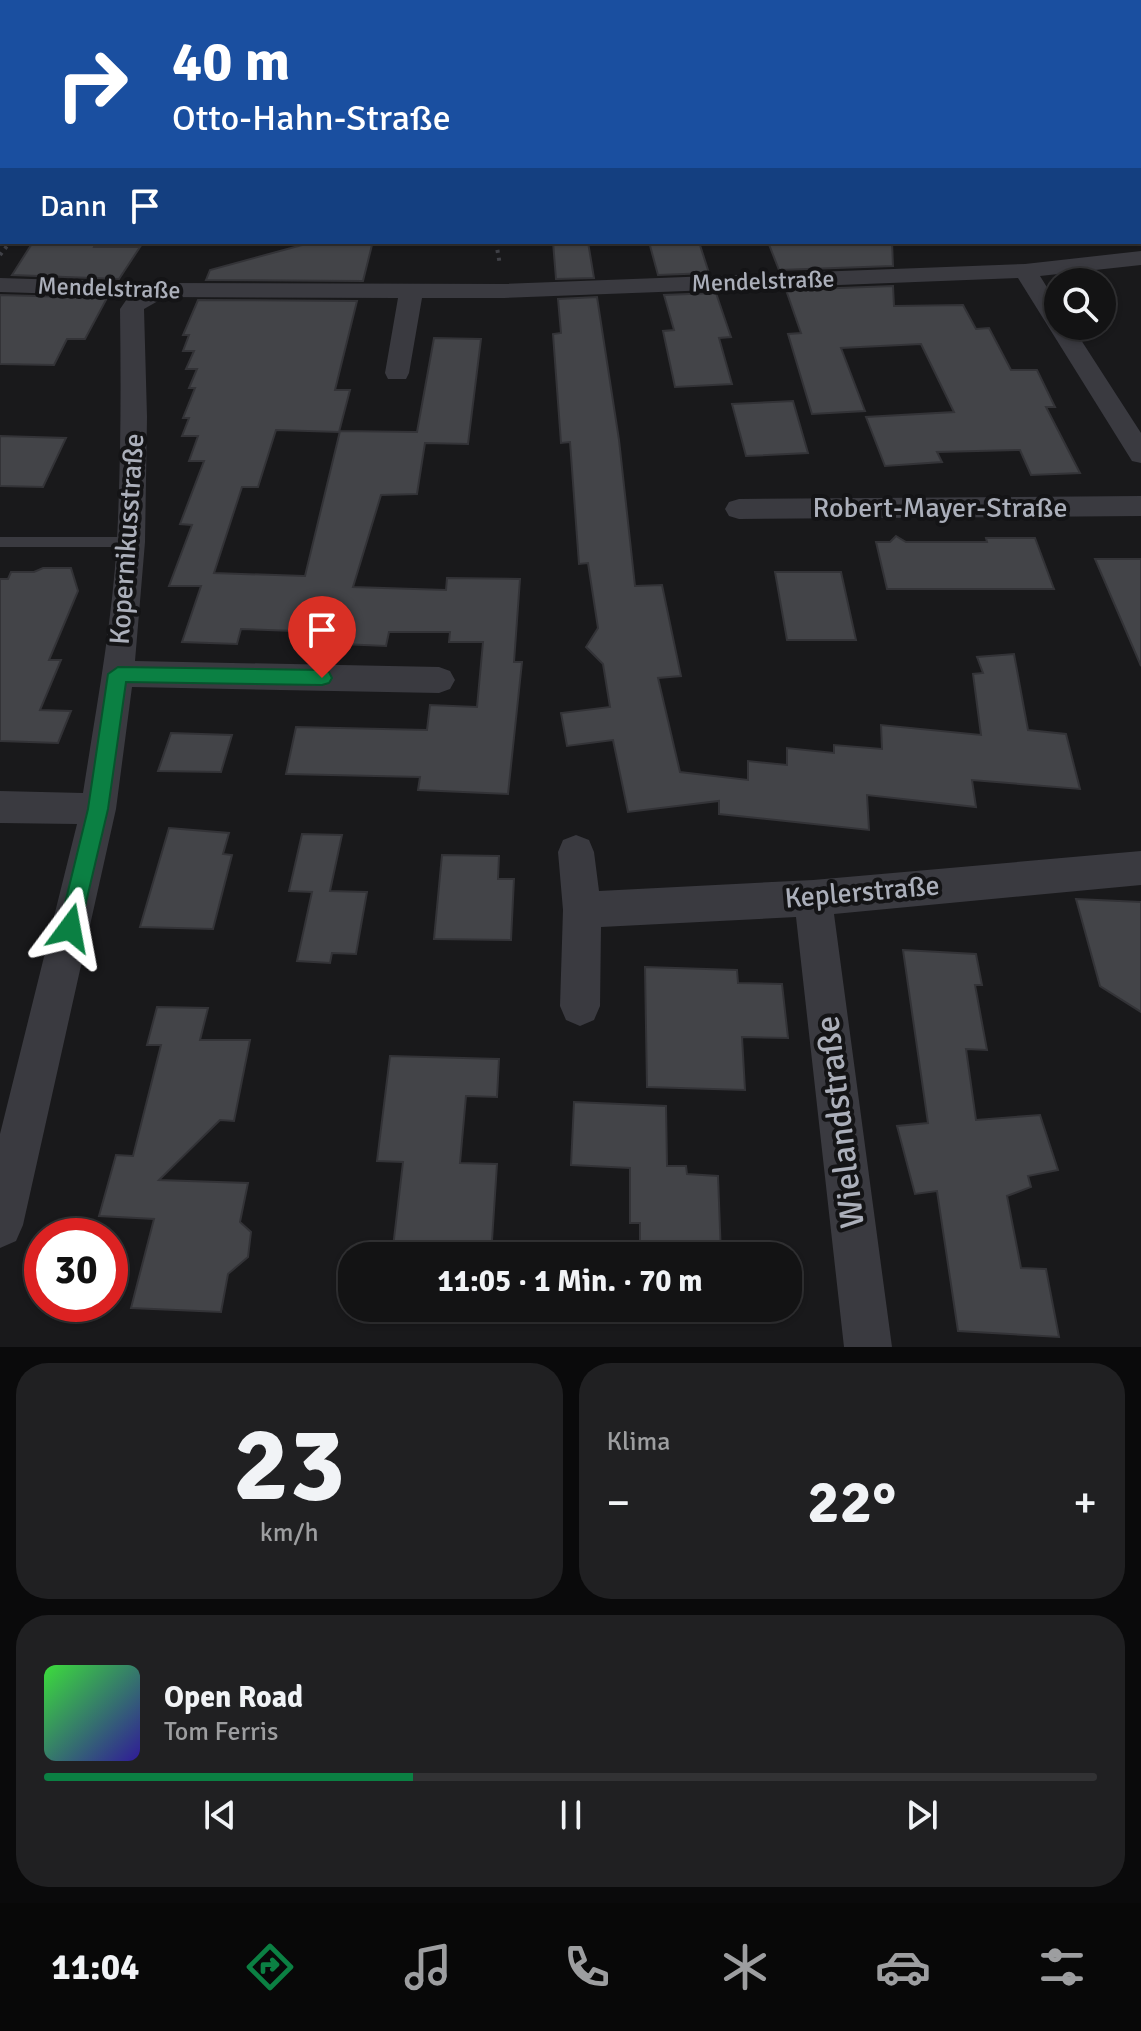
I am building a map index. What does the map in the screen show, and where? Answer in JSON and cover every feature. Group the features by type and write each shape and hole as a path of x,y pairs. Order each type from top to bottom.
{"street":[{"path":"1115,260 1132,244"},
{"name":"Mendelstraße","path":"0,285 411,292 1025,271 1141,258"},
{"path":"1025,271 1044,301"},
{"name":"Kopernikusstraße","path":"0,1225 98,809 118,674 131,542 134,417 130,319 138,300 162,290"},
{"path":"397,373 411,292"},
{"path":"1069,340 1141,454"},
{"name":"Robert-Mayer-Straße","path":"739,509 1141,506"},
{"path":"118,674 439,680"},
{"path":"0,807 98,809"},
{"path":"576,852 582,910 580,1006"},
{"name":"Keplerstraße","path":"582,910 813,898 1141,868"},
{"name":"Wielandstraße","path":"813,898 868,1347"}],"lane":[{"path":"0,542 131,542"}],"building":[{"path":"32,244 140,247 119,279 12,275"},
{"path":"306,244 372,245 363,281 206,280 210,270"},
{"path":"553,244 588,244 594,278 556,279"},
{"path":"650,244 700,244 709,273 658,275"},
{"path":"769,244 892,244 893,266 779,270"},
{"path":"893,286 894,306 963,305 976,329 989,328 1011,370 1037,370 1055,407 1046,407 1080,473 1031,475 1020,450 937,452 942,462 885,466 866,417 954,412 921,344 841,348 865,411 812,414 788,334 801,333 786,290"},
{"path":"716,293 731,337 719,338 732,384 675,387 663,331 674,330 664,295"},
{"path":"0,295 107,298 85,339 67,339 54,365 0,364"},
{"path":"597,297 619,440 635,586 662,585 681,676 658,678 680,772 748,780 748,761 787,765 787,748 834,753 834,745 882,749 881,725 981,735 973,674 983,673 977,657 1014,654 1028,730 1066,734 1080,789 972,780 976,807 867,795 869,830 719,814 719,801 628,812 613,740 567,746 561,713 610,707 603,664 586,647 598,628 588,563 579,564 570,442 561,443 553,334 561,333 558,299"},
{"path":"198,300 357,301 335,390 350,390 339,432 276,430 258,487 242,487 214,573 305,576 340,431 417,432 434,338 481,339 468,444 425,443 417,494 381,495 353,587 446,590 447,578 520,579 514,662 522,662 508,794 418,790 420,777 286,774 296,727 427,730 430,705 477,707 483,642 449,642 450,632 389,632 386,646 319,643 322,632 241,629 237,644 182,642 201,586 169,586 192,525 180,524 204,461 189,461 198,436 182,436 189,418 183,418 195,388 189,388 197,369 186,369 194,351 183,351 189,335 183,335"},
{"path":"793,401 808,453 746,456 732,404"},
{"path":"0,436 66,438 43,487 0,486"},
{"path":"896,536 906,542 987,542 986,538 1035,538 1054,589 887,589 876,542 890,542"},
{"path":"1095,559 1141,559 1141,666"},
{"path":"43,568 71,568 78,591 49,660 61,660 40,710 71,711 58,743 0,741 0,579 8,579 11,572 34,572"},
{"path":"775,572 841,572 856,640 787,640"},
{"path":"171,733 232,735 221,772 158,771"},
{"path":"169,828 229,833 223,854 232,855 213,929 140,927"},
{"path":"302,834 342,835 330,891 367,892 356,954 332,953 330,963 297,961 312,892 289,891"},
{"path":"442,855 499,856 498,879 514,879 511,940 434,939"},
{"path":"1076,899 1141,902 1141,1012 1100,986"},
{"path":"903,950 976,954 982,985 975,985 987,1050 966,1049 976,1120 1040,1115 1058,1170 1028,1176 1031,1187 1007,1196 1021,1268 1046,1269 1059,1337 958,1331 937,1191 915,1194 897,1126 928,1123"},
{"path":"645,967 737,970 738,983 782,984 788,1038 742,1037 745,1090 647,1087"},
{"path":"157,1007 208,1008 200,1040 250,1040 234,1121 220,1120 159,1180 248,1183 240,1222 251,1232 248,1257 228,1274 221,1312 131,1308 154,1219 99,1216 116,1155 133,1156 161,1045 147,1045"},
{"path":"390,1056 499,1059 497,1097 466,1096 460,1163 497,1164 492,1242 394,1242 403,1162 377,1161"},
{"path":"574,1102 666,1106 667,1166 686,1166 687,1174 718,1176 720,1242 640,1242 640,1223 630,1223 630,1168 571,1165"}],"route":[{"path":"70,928 98,809 118,674 322,678"}]}
